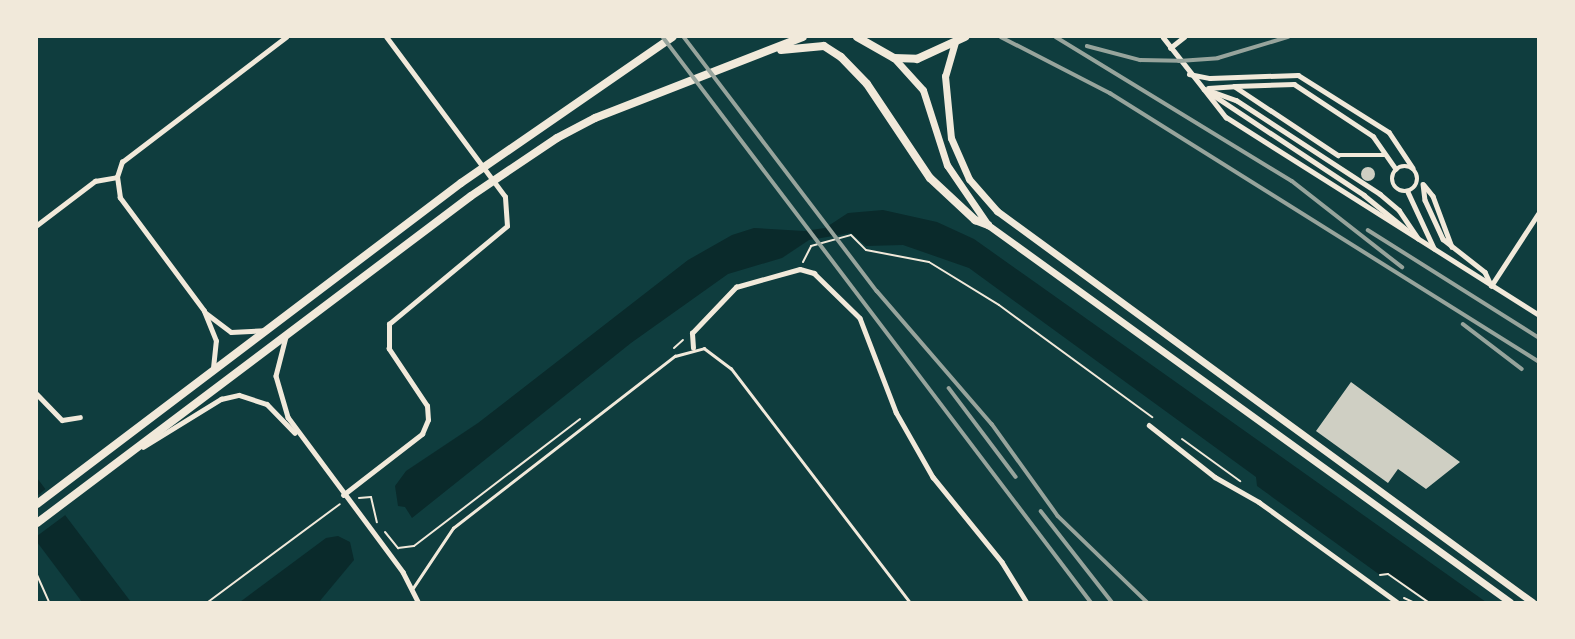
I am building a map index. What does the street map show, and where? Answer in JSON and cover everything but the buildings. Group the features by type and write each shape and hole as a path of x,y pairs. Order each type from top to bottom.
{"main road":[{"path":"37,504 213,374 461,183 643,55 673,37"},
{"path":"37,523 471,196 513,168 595,118 746,63 803,37"},
{"path":"857,37 894,58 923,90 947,165 988,225"},
{"path":"894,58 917,59 965,37"},
{"path":"955,42 945,76 951,138 969,179 997,212 1532,602"},
{"path":"768,53 824,46 841,57 867,84 930,178 975,220 988,225 1510,602"}],"street":[{"path":"213,374 216,341 204,311 120,198 117,177 122,162 286,37"},
{"path":"343,495 422,434 428,420 427,406 389,349 389,324 508,226 505,197 386,37"},
{"path":"1163,37 1189,74 1226,117 1538,314"},
{"path":"1170,48 1184,37"},
{"path":"1189,74 1210,78 1298,75 1389,132 1418,179 1433,196 1452,248"},
{"path":"1203,89 1294,84 1373,136 1396,169 1393,185 1408,192 1436,252"},
{"path":"1234,86 1338,155 1385,155"},
{"path":"1203,89 1236,100 1380,194 1399,210 1419,240"},
{"path":"1203,89 1364,195 1419,240"},
{"path":"1396,169 1413,169"},
{"path":"37,225 95,181 117,177"},
{"path":"1408,192 1418,179"},
{"path":"1423,184 1437,230 1452,248 1485,272 1491,286"},
{"path":"1491,286 1538,214"},
{"path":"693,348 692,333 736,287 800,269 820,278 860,318 896,412 933,477 1002,562 1026,601"},
{"path":"204,311 231,332 271,328"},
{"path":"286,336 277,366 278,395 300,439"},
{"path":"37,394 62,420 80,417"},
{"path":"138,449 221,399 239,395 267,404 300,439 343,495 412,588 418,602"},
{"path":"1149,425 1226,485 1258,502 1397,602"}],"lane":[{"path":"412,588 453,528 675,356 693,348 716,354 731,368 910,602"}],"path":[{"path":"800,269 811,246 846,236 855,238 866,250 929,262 1009,312 1162,425"},
{"path":"670,350 692,333"},
{"path":"368,495 379,525 398,548 407,549 581,418"},
{"path":"1172,432 1250,488"},
{"path":"208,602 340,505"},
{"path":"1380,575 1386,572 1428,602"},
{"path":"37,575 49,602"},
{"path":"1373,576 1384,584"},
{"path":"1395,592 1413,602"}],"water":[{"path":"883,210 937,222 974,239 1486,602 1428,602 1388,574 1380,575 1257,486 1256,477 969,268 903,245 866,246 851,233 809,240 782,258 728,274 631,343 412,518 405,507 398,506 395,486 406,471 478,423 688,260 732,235 754,228 804,231 825,228 848,213"},
{"path":"37,478 131,602 82,602 37,542"},
{"path":"338,536 350,542 354,560 319,602 240,602 326,538"}],"pier":[{"path":"48,487 68,513 37,536 37,496"}],"railway":[{"path":"663,37 1091,602"},
{"path":"684,37 877,291 992,424 1058,516 1147,602"},
{"path":"1001,37 1110,93 1538,361"},
{"path":"1056,37 1292,181 1402,267"},
{"path":"1087,46 1140,60 1179,61 1218,58 1288,37"},
{"path":"1368,230 1538,337"},
{"path":"1463,324 1522,369"},
{"path":"949,388 1016,477"},
{"path":"1041,511 1112,602"}]}
